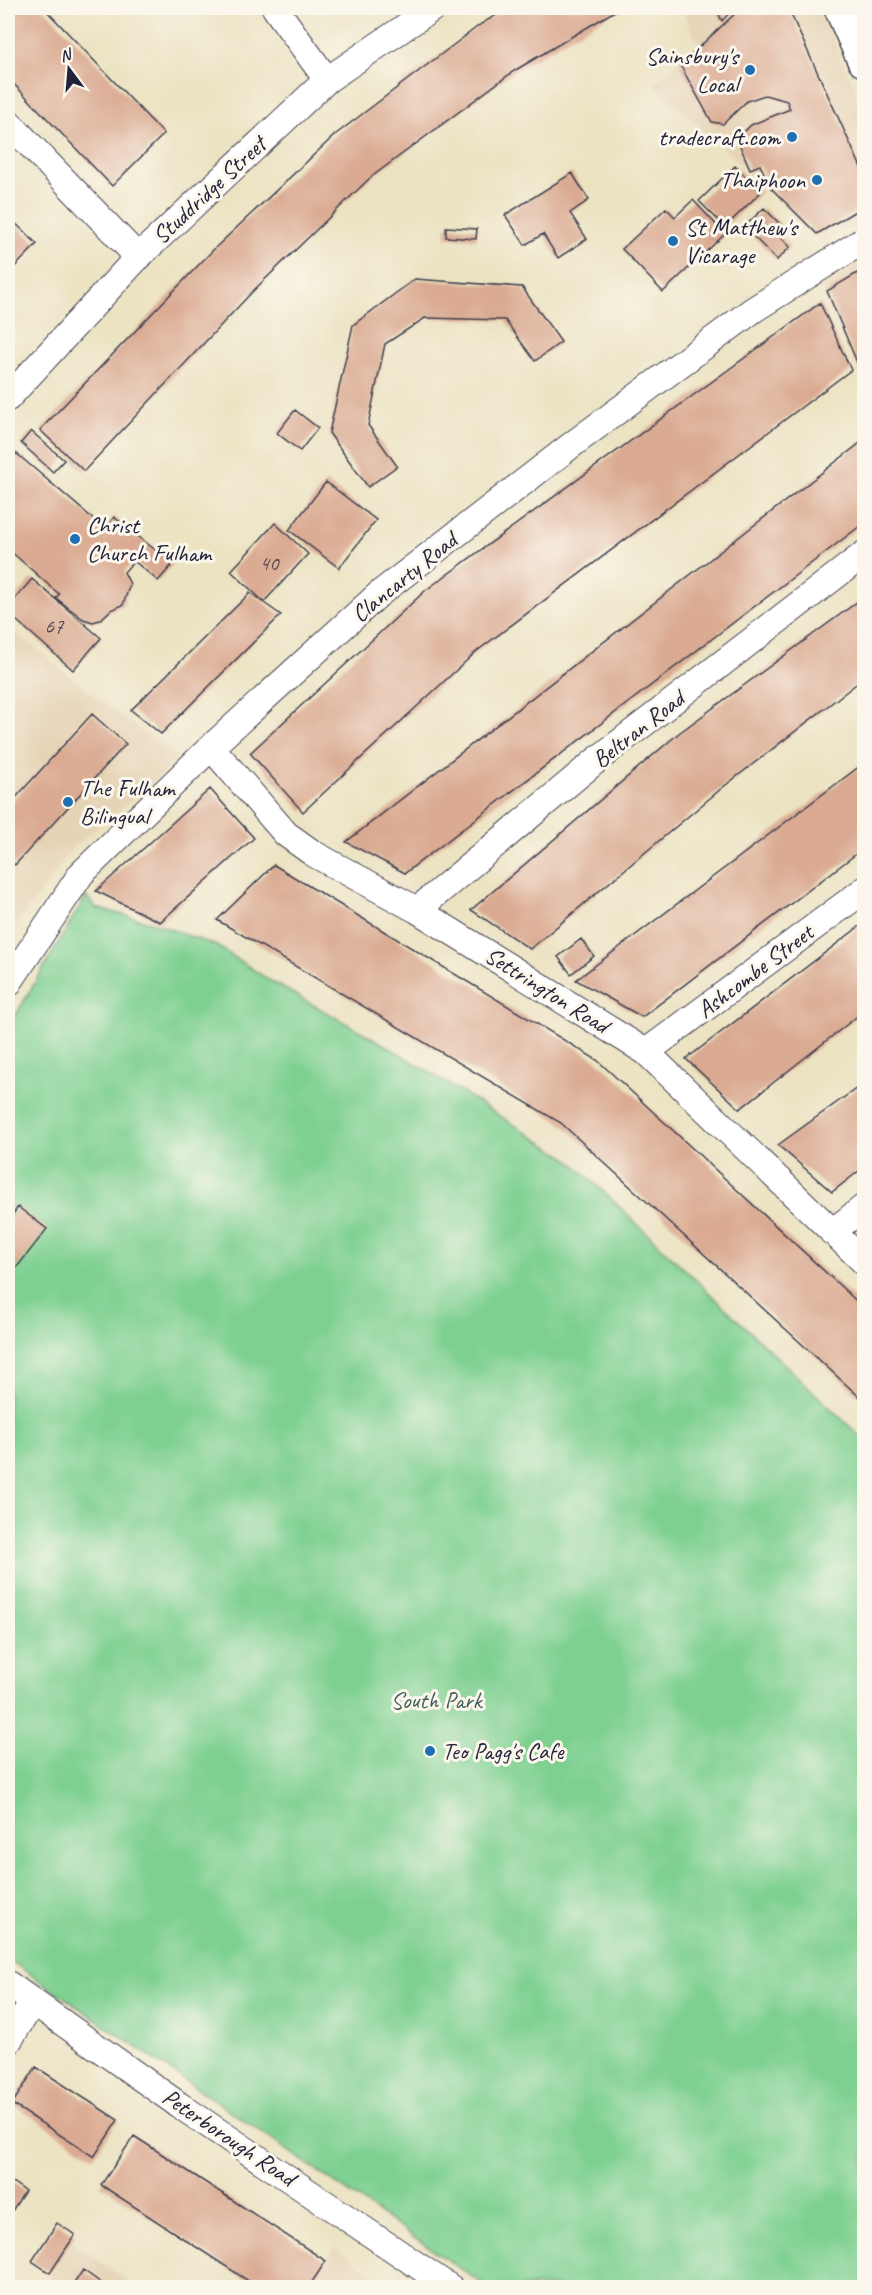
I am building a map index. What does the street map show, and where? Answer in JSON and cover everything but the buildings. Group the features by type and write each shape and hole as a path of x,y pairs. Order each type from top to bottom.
{"main road":[{"path":"841,8 864,60"}],"street":[{"path":"275,8 327,80"},
{"name":"Studdridge Street","path":"8,398 138,257 327,80 433,8"},
{"path":"8,122 138,257"},
{"name":"Clancarty Road","path":"8,984 81,874 211,747 379,594 569,447 753,310 864,240"},
{"name":"Beltran Road","path":"417,910 598,759 864,554"},
{"name":"Settrington Road","path":"211,747 286,834 314,854 417,910 646,1052 864,1262"},
{"name":"Ashcombe Street","path":"646,1052 864,890"},
{"path":"832,1232 864,1208"},
{"name":"Peterborough Road","path":"8,1984 179,2105 452,2288"},
{"path":"8,2042 33,2002"}],"shaded area":[{"path":"681,8 820,8 864,110 864,219 821,244 731,155 653,84 698,44"},
{"path":"864,252 864,386 818,279"},
{"name":"The Fulham Bilingual","path":"8,626 99,700 181,759 75,846 8,936"},
{"path":"72,2243 137,2287 42,2288"},
{"path":"335,2247 378,2277 371,2287 308,2288"}],"green space":[{"name":"South Park","path":"86,896 96,908 151,922 217,946 272,982 387,1046 569,1159 864,1440 864,2287 487,2287 8,1959 8,1028"}],"place":[{"name":"Sainsbury's Local","path":"750,70"},
{"name":"tradecraft.com","path":"792,137"},
{"name":"Thaiphoon","path":"817,180"},
{"name":"St Matthew's Vicarage","path":"673,241"},
{"name":"Christ Church Fulham","path":"75,539"},
{"name":"The Fulham Bilingual","path":"68,802"},
{"name":"Teo Pagg's Cafe","path":"430,1751"}]}
